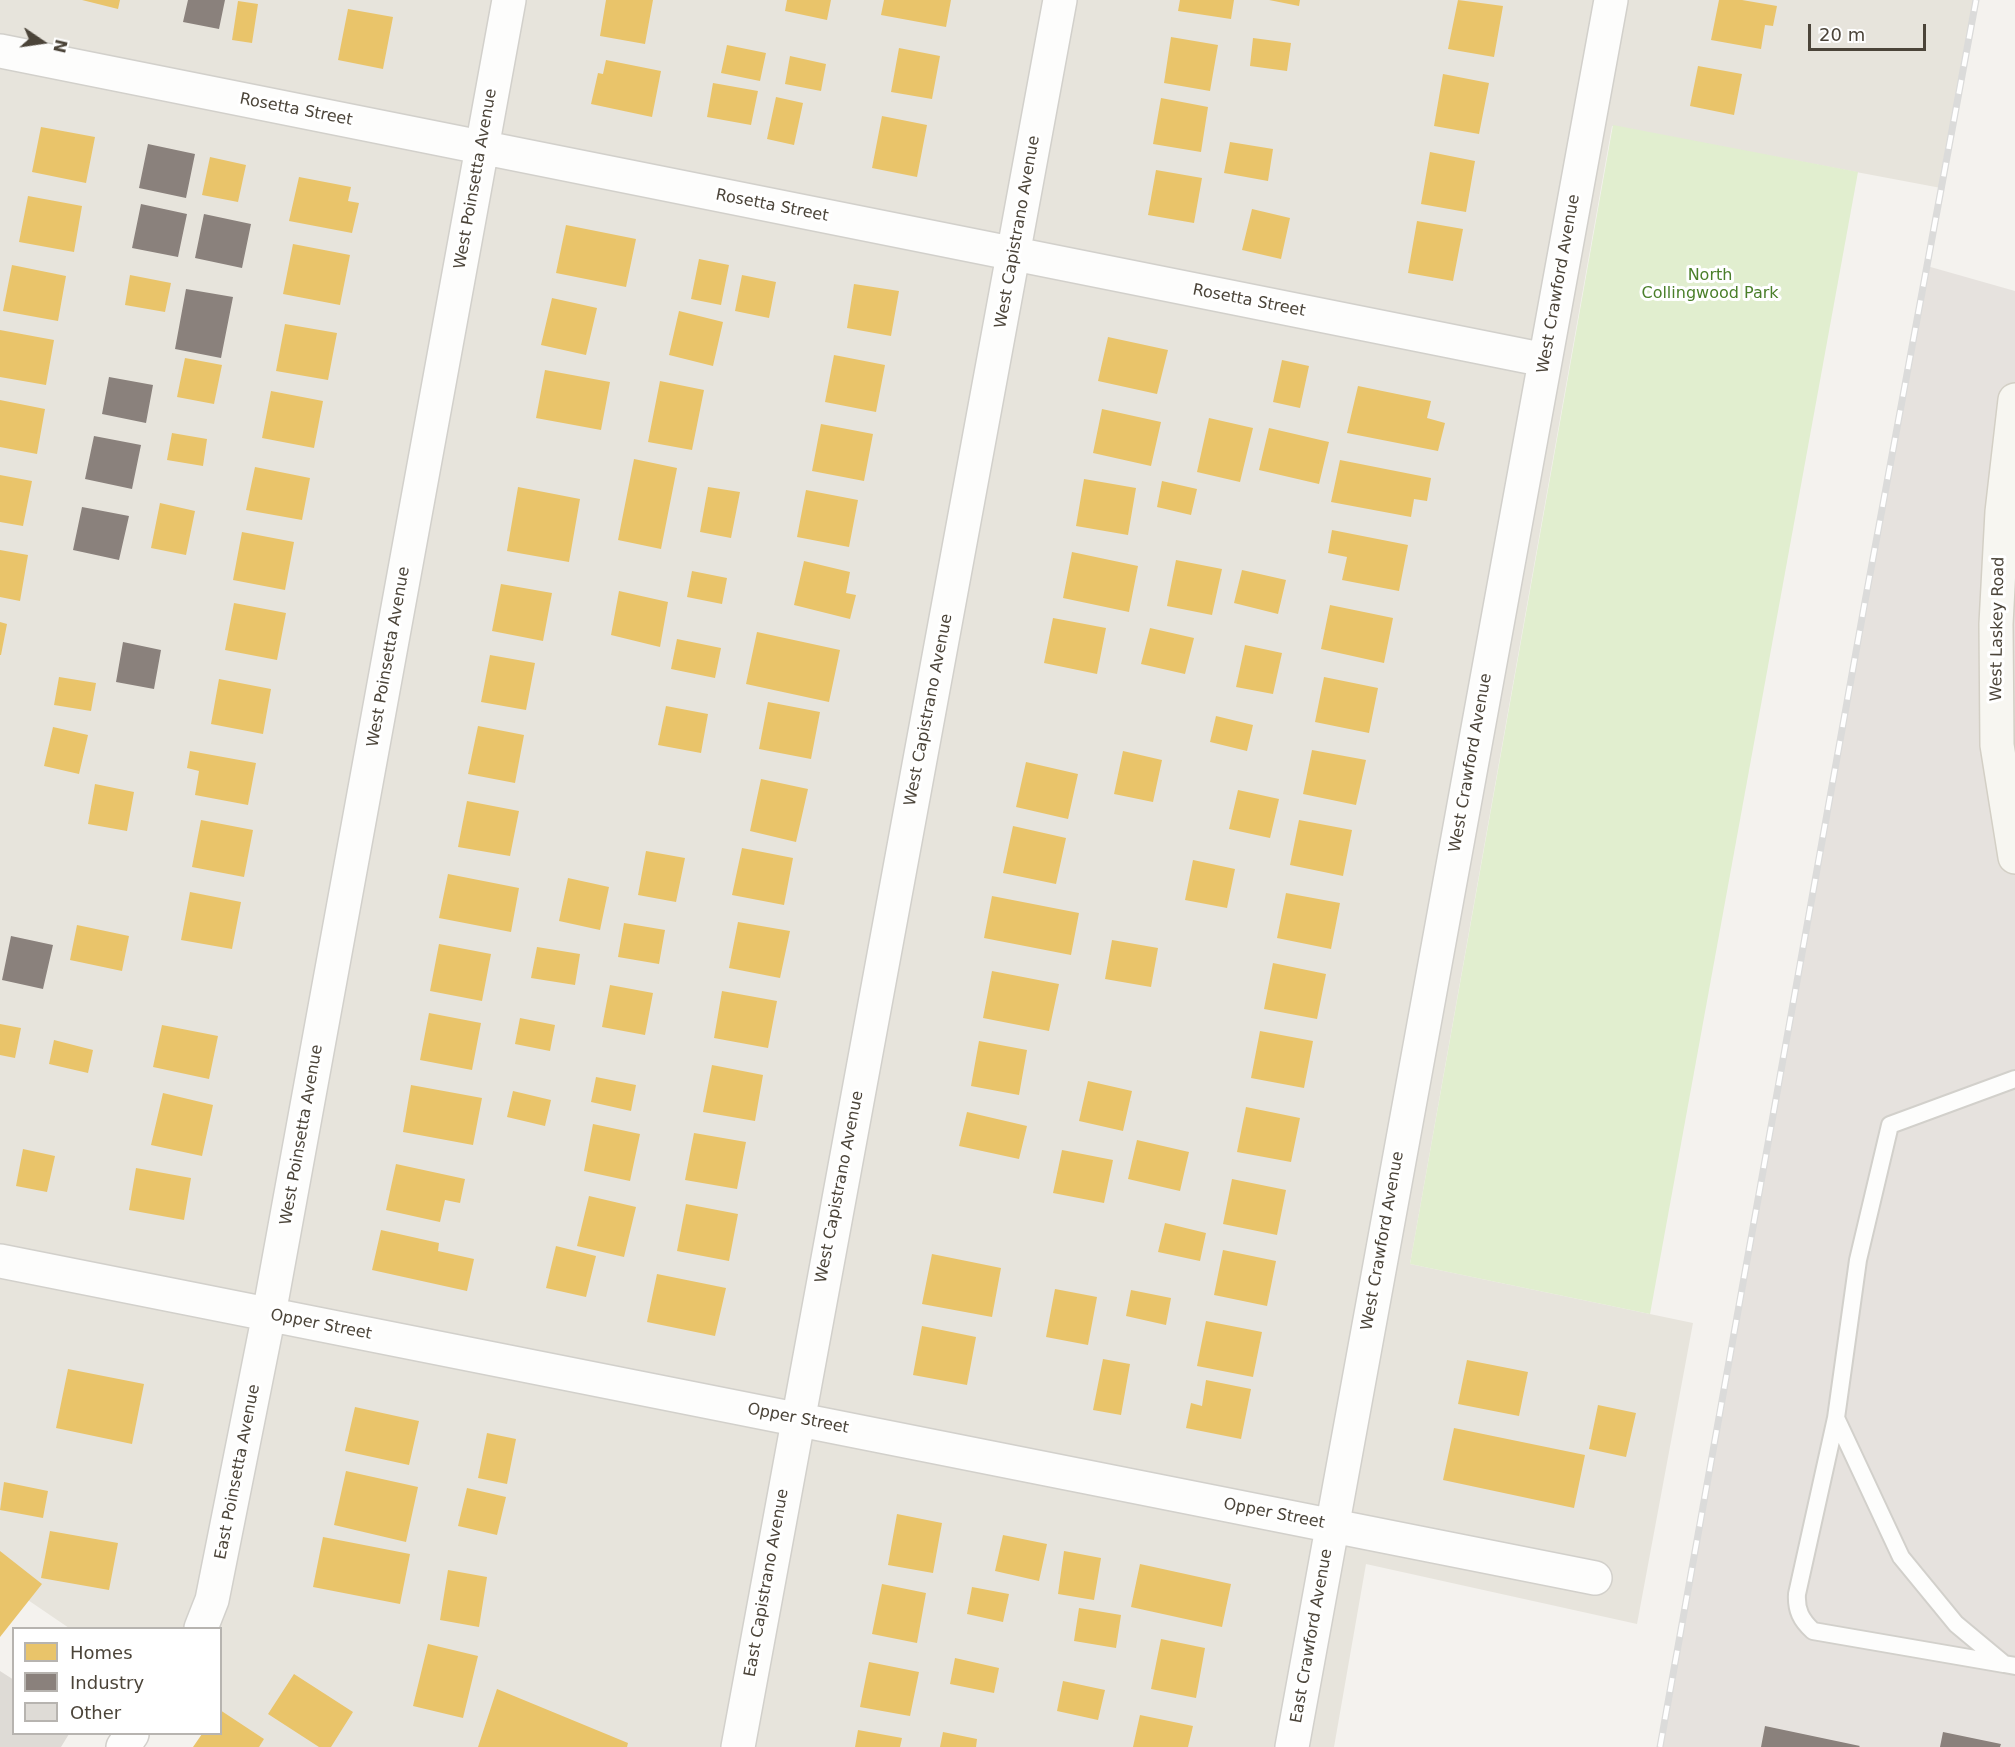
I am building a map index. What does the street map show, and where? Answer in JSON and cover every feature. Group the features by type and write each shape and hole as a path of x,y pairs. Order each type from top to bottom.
{"main road":[{"name":"West Laskey Road","path":"2015,400 2002,512 1996,624 1997,745 2015,857"}],"street":[{"name":"West Poinsetta Avenue","path":"269,1314 509,0"},
{"name":"West Capistrano Avenue","path":"797,1419 1015,254 1060,0"},
{"name":"West Crawford Avenue","path":"1331,1525 1611,0"},
{"name":"Rosetta Street","path":"0,51 1545,360"},
{"name":"Opper Street","path":"0,1261 1595,1578"},
{"name":"East Poinsetta Avenue","path":"202,1627 212,1600 269,1314"},
{"name":"East Capistrano Avenue","path":"738,1747 797,1419"},
{"name":"East Crawford Avenue","path":"1292,1747 1331,1525"}],"lane":[{"path":"2009,1665 1813,1631 1803,1621 1797,1606 1797,1594 1836,1418 1858,1260 1890,1125 2015,1079"},
{"path":"1836,1418 1901,1557 1956,1624 2009,1665"}],"shaded area":[{"path":"0,0 1976,0 1941,188 1612,126 1410,1264 1693,1323 1637,1624 1366,1564 1334,1747 239,1747 221,1735 222,1627 68,1627 0,1581"},
{"path":"1927,266 2015,291 2015,1747 1660,1747"}],"green space":[{"name":"North Collingwood Park","path":"1613,125 1858,172 1650,1314 1410,1264"}],"building: Homes":[{"path":"82,0 120,0 118,9"},
{"path":"606,0 653,0 645,44 600,36"},
{"path":"787,0 831,0 827,20 785,11"},
{"path":"884,0 951,0 946,27 881,15"},
{"path":"1180,0 1234,0 1231,19 1178,11"},
{"path":"1269,0 1300,0 1299,6"},
{"path":"1458,0 1503,6 1494,57 1448,49"},
{"path":"1719,0 1742,0 1777,6 1773,26 1765,25 1761,49 1711,40"},
{"path":"238,1 258,4 252,43 232,40"},
{"path":"348,9 393,17 383,69 338,60"},
{"path":"1171,37 1218,45 1210,91 1164,83"},
{"path":"1253,38 1291,43 1287,71 1250,66"},
{"path":"727,45 766,53 760,81 721,73"},
{"path":"899,48 940,56 932,99 891,92"},
{"path":"790,56 826,64 821,91 785,84"},
{"path":"606,60 661,71 652,117 591,104 598,73 603,74"},
{"path":"1698,66 1742,74 1734,115 1690,106"},
{"path":"1443,74 1489,83 1479,134 1434,126"},
{"path":"713,83 758,91 751,125 707,117"},
{"path":"776,97 803,103 794,145 767,139"},
{"path":"1161,98 1208,107 1201,152 1153,144"},
{"path":"882,116 927,125 917,177 872,168"},
{"path":"41,127 95,137 86,183 32,172"},
{"path":"1230,142 1273,149 1268,181 1224,173"},
{"path":"1430,152 1475,161 1466,212 1421,204"},
{"path":"210,157 246,165 238,202 202,195"},
{"path":"1156,170 1202,178 1194,223 1148,215"},
{"path":"299,177 351,187 348,201 359,203 352,233 289,221"},
{"path":"28,196 82,206 74,252 19,242"},
{"path":"1252,209 1290,218 1281,259 1242,250"},
{"path":"1417,221 1463,229 1453,281 1408,273"},
{"path":"566,225 636,239 626,287 556,273"},
{"path":"293,244 350,255 340,305 283,294"},
{"path":"699,259 729,265 721,305 691,299"},
{"path":"12,265 66,276 58,321 3,311"},
{"path":"130,275 171,283 165,312 125,305"},
{"path":"742,275 776,282 769,318 735,311"},
{"path":"854,284 899,291 891,336 847,328"},
{"path":"552,298 597,308 586,355 541,345"},
{"path":"679,311 723,322 713,366 669,355"},
{"path":"285,324 337,333 328,380 276,371"},
{"path":"0,330 54,340 46,385 0,377"},
{"path":"1108,337 1168,350 1157,394 1098,381"},
{"path":"834,355 885,365 876,412 825,402"},
{"path":"185,358 222,365 214,404 177,397"},
{"path":"1282,360 1309,366 1300,408 1273,402"},
{"path":"545,370 610,382 601,430 536,418"},
{"path":"660,381 704,390 692,450 648,442"},
{"path":"1358,386 1431,401 1427,418 1445,423 1438,451 1347,433"},
{"path":"271,391 323,401 314,448 262,438"},
{"path":"0,400 45,409 37,454 0,447"},
{"path":"1102,409 1161,422 1151,466 1093,453"},
{"path":"1209,418 1253,428 1240,482 1197,472"},
{"path":"821,424 873,434 864,481 812,471"},
{"path":"1269,428 1329,442 1319,484 1259,470"},
{"path":"172,433 207,439 203,466 167,460"},
{"path":"634,459 677,468 661,549 618,540"},
{"path":"1340,460 1431,478 1427,501 1414,499 1411,517 1331,502"},
{"path":"255,467 310,478 302,520 246,510"},
{"path":"0,475 32,481 23,526 0,522"},
{"path":"1084,479 1136,488 1128,535 1076,526"},
{"path":"1162,481 1197,489 1191,515 1157,507"},
{"path":"518,487 580,499 569,562 507,551"},
{"path":"708,487 740,492 731,538 700,532"},
{"path":"806,490 858,500 849,547 797,537"},
{"path":"160,503 195,511 186,555 151,548"},
{"path":"1332,530 1408,545 1399,591 1342,580 1347,557 1328,553"},
{"path":"242,532 294,542 285,590 233,580"},
{"path":"0,550 28,555 20,601 0,597"},
{"path":"1072,552 1138,566 1129,612 1063,598"},
{"path":"1176,560 1222,569 1212,615 1167,606"},
{"path":"804,561 850,572 846,593 856,595 850,619 794,605"},
{"path":"1242,570 1286,580 1278,614 1234,603"},
{"path":"692,571 727,578 722,604 687,597"},
{"path":"501,584 552,593 543,641 492,631"},
{"path":"619,591 668,602 660,647 611,635"},
{"path":"234,603 286,613 277,660 225,650"},
{"path":"1330,605 1393,618 1384,663 1321,649"},
{"path":"1053,618 1106,628 1097,674 1044,663"},
{"path":"0,622 7,624 1,655 0,655"},
{"path":"1150,628 1194,638 1185,674 1141,664"},
{"path":"757,632 840,650 829,702 746,684"},
{"path":"677,639 721,648 715,678 671,669"},
{"path":"1245,645 1282,653 1273,694 1236,687"},
{"path":"490,655 535,663 526,710 481,702"},
{"path":"59,677 96,683 91,711 54,705"},
{"path":"1324,677 1378,688 1369,733 1315,722"},
{"path":"219,679 271,689 263,734 211,724"},
{"path":"768,702 820,712 811,759 759,749"},
{"path":"666,706 708,714 701,753 658,745"},
{"path":"1216,716 1253,725 1247,751 1210,742"},
{"path":"478,726 524,735 515,783 468,774"},
{"path":"53,727 88,735 79,774 44,766"},
{"path":"1312,750 1366,760 1356,805 1303,794"},
{"path":"190,751 256,763 248,805 195,795 199,771 187,768"},
{"path":"1123,751 1162,760 1153,802 1114,794"},
{"path":"1026,762 1078,774 1068,819 1016,807"},
{"path":"761,779 808,789 796,842 750,831"},
{"path":"95,784 134,792 127,831 88,824"},
{"path":"1238,790 1279,799 1270,838 1229,829"},
{"path":"467,801 519,811 510,856 458,847"},
{"path":"201,820 253,830 244,877 192,867"},
{"path":"1299,820 1352,830 1343,876 1290,865"},
{"path":"1013,826 1066,838 1056,884 1003,873"},
{"path":"742,848 793,858 784,905 732,895"},
{"path":"646,851 685,858 676,902 638,895"},
{"path":"1193,860 1235,869 1227,908 1185,900"},
{"path":"448,874 519,888 511,932 439,918"},
{"path":"568,878 609,887 600,930 559,921"},
{"path":"190,892 241,902 232,949 181,940"},
{"path":"1286,893 1340,903 1331,949 1277,938"},
{"path":"992,896 1079,913 1071,955 984,938"},
{"path":"738,922 790,931 780,978 729,968"},
{"path":"624,923 665,930 659,964 618,957"},
{"path":"77,925 129,936 122,971 70,960"},
{"path":"1112,940 1158,948 1151,987 1105,979"},
{"path":"439,944 491,954 482,1001 430,991"},
{"path":"537,947 580,954 575,985 531,978"},
{"path":"1273,963 1326,974 1317,1019 1264,1009"},
{"path":"992,971 1059,984 1049,1031 983,1018"},
{"path":"610,985 653,993 645,1035 602,1027"},
{"path":"722,991 777,1001 768,1048 714,1038"},
{"path":"429,1013 481,1023 472,1070 420,1060"},
{"path":"520,1018 555,1025 550,1051 515,1044"},
{"path":"0,1024 21,1028 15,1058 0,1055"},
{"path":"162,1025 218,1036 209,1079 153,1067"},
{"path":"1260,1031 1313,1041 1304,1088 1251,1078"},
{"path":"54,1040 93,1050 88,1073 49,1064"},
{"path":"979,1041 1027,1050 1019,1095 971,1086"},
{"path":"712,1065 763,1075 755,1121 703,1112"},
{"path":"596,1077 636,1085 631,1111 591,1102"},
{"path":"1088,1081 1132,1091 1123,1131 1079,1121"},
{"path":"411,1085 482,1098 473,1145 403,1132"},
{"path":"513,1091 551,1100 545,1126 507,1117"},
{"path":"163,1093 213,1105 202,1156 151,1145"},
{"path":"1246,1107 1300,1118 1291,1162 1237,1152"},
{"path":"967,1112 1027,1126 1019,1159 959,1146"},
{"path":"593,1124 640,1134 630,1181 584,1171"},
{"path":"694,1133 746,1142 737,1189 685,1180"},
{"path":"1137,1140 1189,1152 1180,1191 1128,1179"},
{"path":"23,1149 55,1156 47,1192 16,1186"},
{"path":"1062,1150 1113,1160 1104,1203 1053,1193"},
{"path":"396,1164 465,1179 460,1203 445,1200 440,1222 386,1210"},
{"path":"136,1168 191,1178 184,1220 129,1210"},
{"path":"1232,1179 1286,1190 1277,1235 1223,1224"},
{"path":"589,1196 636,1207 624,1257 577,1246"},
{"path":"686,1204 738,1214 729,1261 677,1251"},
{"path":"1165,1223 1206,1233 1200,1261 1158,1252"},
{"path":"381,1230 439,1243 438,1251 474,1259 467,1291 372,1270"},
{"path":"556,1246 596,1256 586,1297 546,1288"},
{"path":"1223,1250 1276,1261 1267,1306 1214,1295"},
{"path":"932,1254 1001,1268 992,1317 922,1304"},
{"path":"657,1274 726,1288 715,1336 647,1322"},
{"path":"1055,1289 1097,1297 1088,1345 1046,1337"},
{"path":"1131,1290 1171,1298 1166,1325 1126,1316"},
{"path":"1206,1321 1262,1332 1253,1377 1197,1366"},
{"path":"922,1326 976,1337 967,1385 913,1375"},
{"path":"1103,1359 1130,1364 1121,1415 1093,1410"},
{"path":"1467,1360 1528,1372 1519,1416 1458,1404"},
{"path":"68,1369 144,1384 132,1444 56,1428"},
{"path":"1206,1380 1251,1389 1241,1439 1186,1428 1191,1403 1202,1406"},
{"path":"1598,1405 1636,1413 1626,1457 1589,1449"},
{"path":"355,1407 419,1421 409,1465 345,1451"},
{"path":"1454,1428 1585,1455 1574,1508 1443,1480"},
{"path":"487,1433 516,1439 507,1484 478,1478"},
{"path":"346,1471 418,1487 406,1542 334,1525"},
{"path":"4,1482 48,1491 43,1518 0,1510"},
{"path":"467,1488 506,1497 497,1535 458,1526"},
{"path":"897,1514 942,1523 933,1573 888,1565"},
{"path":"50,1531 118,1543 109,1590 41,1578"},
{"path":"1003,1535 1047,1544 1039,1581 995,1571"},
{"path":"323,1537 410,1554 400,1604 313,1587"},
{"path":"0,1551 42,1584 0,1637"},
{"path":"1064,1551 1101,1558 1094,1600 1058,1594"},
{"path":"1140,1564 1231,1584 1222,1627 1131,1607"},
{"path":"448,1570 487,1577 479,1627 440,1620"},
{"path":"882,1584 926,1593 917,1643 872,1634"},
{"path":"972,1587 1009,1594 1003,1622 967,1614"},
{"path":"1079,1608 1121,1615 1116,1648 1074,1641"},
{"path":"1161,1639 1205,1648 1196,1698 1151,1689"},
{"path":"428,1644 478,1656 463,1718 413,1706"},
{"path":"955,1658 999,1668 994,1693 950,1684"},
{"path":"869,1662 919,1672 910,1716 860,1707"},
{"path":"294,1674 353,1712 331,1747 319,1747 268,1714"},
{"path":"1063,1681 1105,1690 1098,1720 1057,1711"},
{"path":"497,1689 628,1743 627,1747 478,1747"},
{"path":"222,1711 264,1739 259,1747 193,1747 201,1735 222,1735"},
{"path":"1140,1715 1193,1726 1188,1747 1133,1747"},
{"path":"858,1730 902,1738 900,1747 855,1747"},
{"path":"943,1732 977,1739 976,1747 940,1747"}],"building: Industry":[{"path":"188,0 225,0 219,29 183,22"},
{"path":"148,144 195,154 186,198 139,188"},
{"path":"141,204 187,214 178,257 132,248"},
{"path":"204,214 251,224 242,268 195,258"},
{"path":"186,289 233,297 221,358 175,349"},
{"path":"109,377 153,385 146,423 102,414"},
{"path":"94,436 141,445 132,489 85,479"},
{"path":"82,507 129,516 119,560 73,550"},
{"path":"123,642 161,650 154,689 116,682"},
{"path":"11,936 53,945 43,989 2,980"},
{"path":"1765,1726 1860,1746 1761,1747"},
{"path":"1943,1732 2001,1744 2000,1747 1940,1747"}],"building: Other":[{"path":"0,1671 12,1679 12,1735 68,1735 61,1747 0,1747"}],"railway":[{"path":"1660,1747 1864,607 1976,0"}]}
